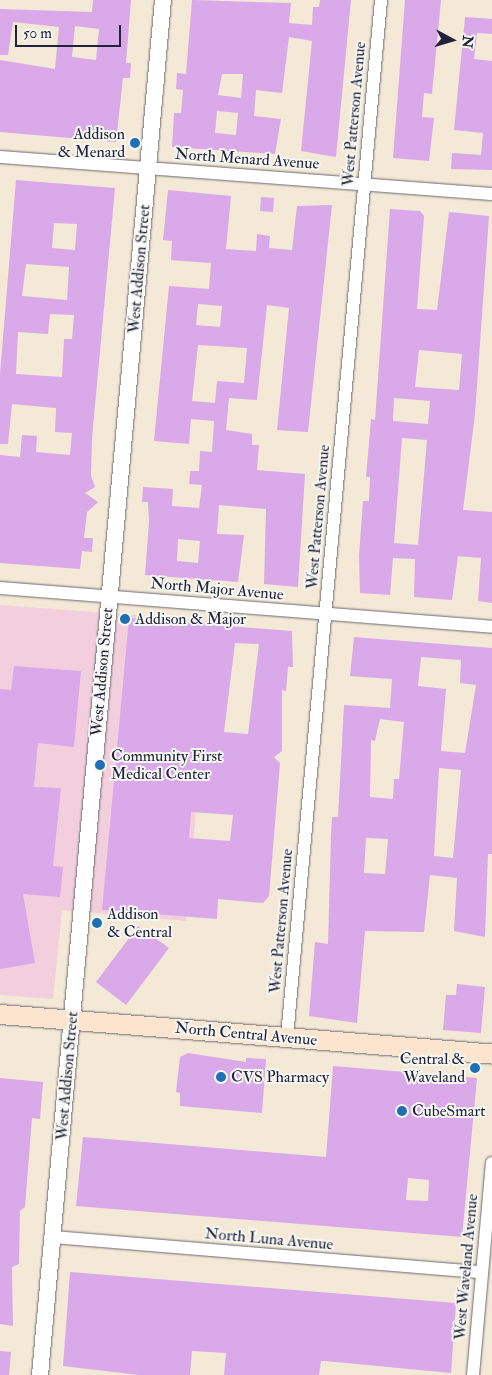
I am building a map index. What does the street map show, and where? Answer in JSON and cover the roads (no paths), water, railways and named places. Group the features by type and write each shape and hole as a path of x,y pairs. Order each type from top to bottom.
{"main road":[{"name":"North Central Avenue","path":"0,1014 492,1054"}],"street":[{"name":"West Addison Street","path":"40,1375 163,0"},
{"name":"West Patterson Avenue","path":"287,1038 381,0"},
{"name":"North Menard Avenue","path":"0,157 492,194"},
{"name":"North Major Avenue","path":"0,588 492,627"},
{"name":"West Waveland Avenue","path":"473,1375 492,1163"},
{"name":"North Luna Avenue","path":"53,1237 482,1272"}],"place":[{"name":"Addison & Menard","path":"135,143"},
{"name":"Addison & Major","path":"125,619"},
{"name":"Community First Medical Center","path":"100,765"},
{"name":"Addison & Central","path":"97,923"},
{"name":"Central & Waveland","path":"475,1068"},
{"name":"CVS Pharmacy","path":"221,1077"},
{"name":"CubeSmart","path":"402,1111"}]}
